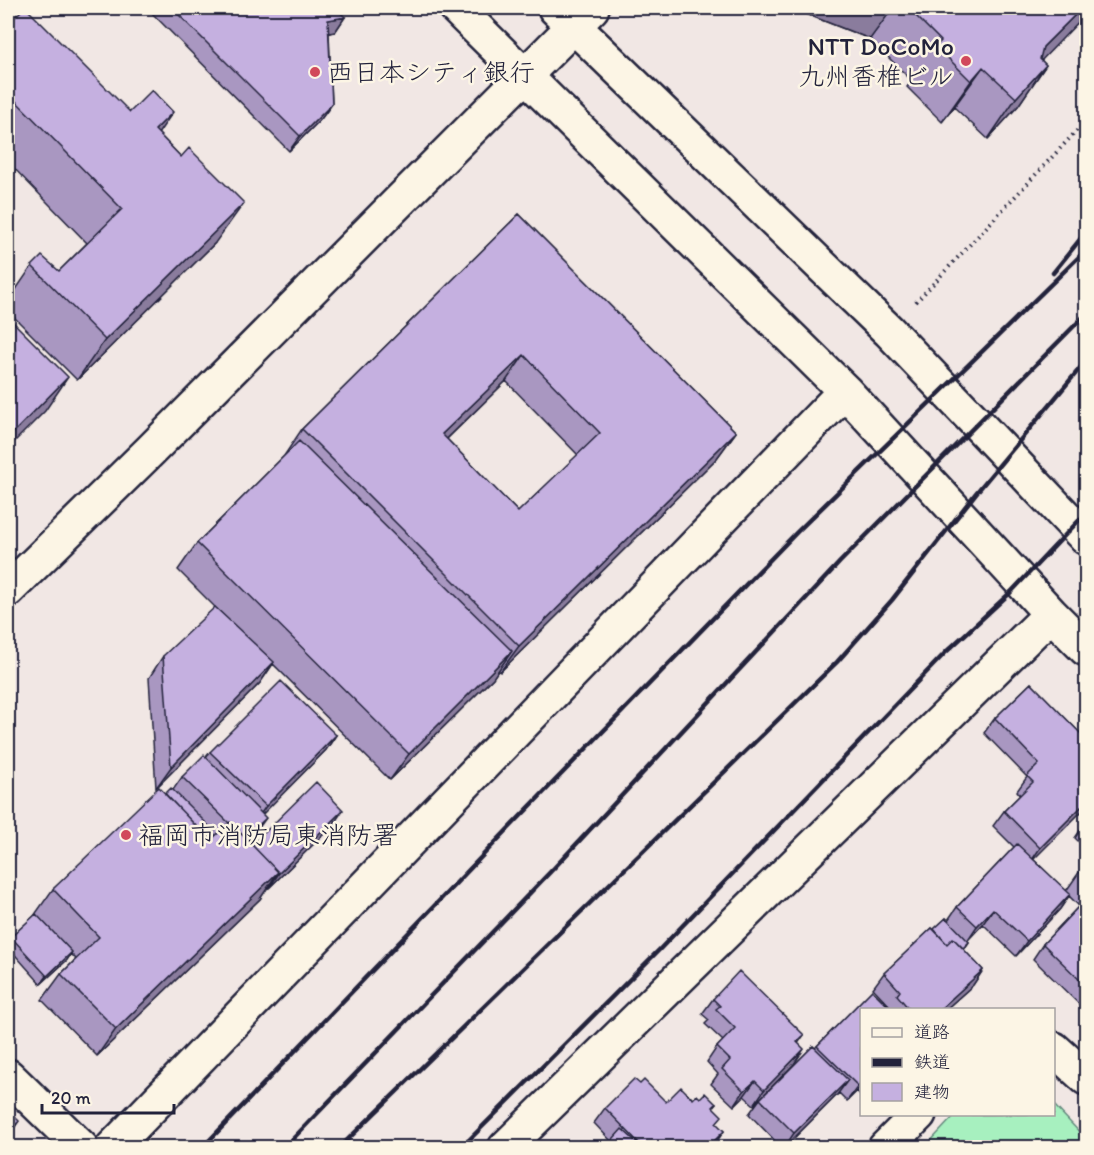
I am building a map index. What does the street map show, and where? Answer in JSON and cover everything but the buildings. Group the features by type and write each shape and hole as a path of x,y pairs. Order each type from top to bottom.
{"street":[{"path":"456,8 845,392 1086,649"},
{"path":"8,590 150,451 524,75 574,14 889,331 1086,538"},
{"path":"112,1148 845,392"},
{"path":"505,1148 1051,614"},
{"path":"1055,1051 1086,1078"},
{"path":"8,1076 82,1148"},
{"path":"885,1148 917,1116"}],"path":[{"path":"889,331 1086,121"}],"green space":[{"path":"1055,1106 1086,1139 1086,1147 925,1147 954,1116 1055,1116"}],"railway":[{"path":"1053,273 1086,232"},
{"path":"202,1148 797,532 1086,250"},
{"path":"284,1148 554,868 840,562 1086,314"},
{"path":"339,1148 837,662 892,600 976,493 1086,361"},
{"path":"461,1148 659,950 946,652 1011,592 1086,513"}],"place":[{"name":"NTT DoCoMo 九州香椎ビル","path":"966,61"},
{"name":"西日本シティ銀行","path":"315,72"},
{"name":"福岡市消防局東消防署","path":"126,835"}]}
